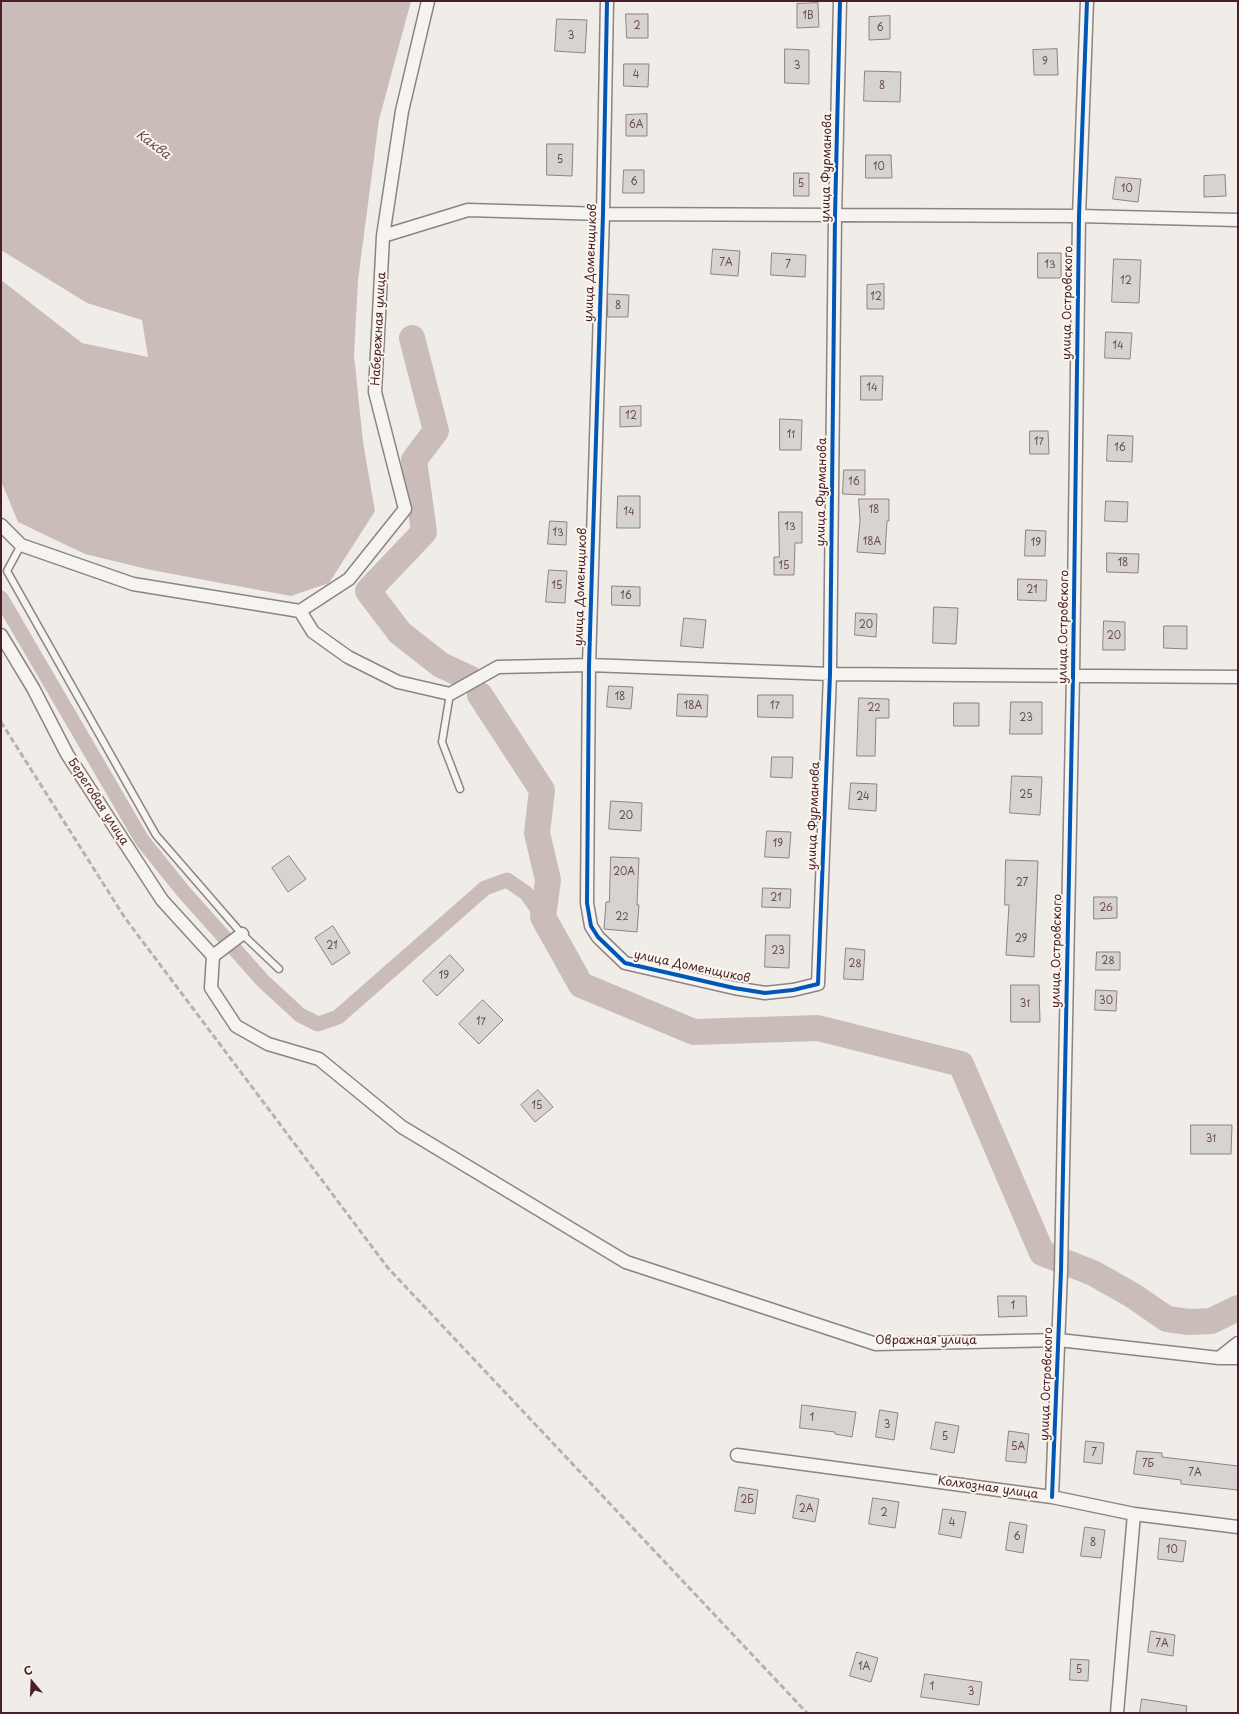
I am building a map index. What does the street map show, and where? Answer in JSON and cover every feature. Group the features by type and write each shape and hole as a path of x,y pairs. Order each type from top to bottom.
{"street":[{"name":"Набережная улица","path":"300,611 349,579 405,509 375,392 383,236 402,111 428,1"},
{"name":"улица Доменщиков","path":"607,1 603,214 589,665 587,903 591,926 598,937 625,963 734,988 765,993 793,990 818,984"},
{"name":"улица Фурманова","path":"818,984 830,674 840,1"},
{"name":"улица Островского","path":"1052,1497 1061,1271 1073,676 1079,216 1087,1"},
{"path":"383,236 468,210 603,214 1079,216 1238,220"},
{"path":"1,525 21,545 133,584 300,611 313,632 348,657 398,682 450,694 498,667 589,665 830,674 1238,677"},
{"name":"Береговая улица","path":"1,635 33,688 67,754 162,900 213,956"},
{"path":"213,956 242,934"},
{"name":"Овражная улица","path":"213,956 211,988 236,1026 268,1044 319,1059 402,1127 626,1262 876,1344 1059,1340 1219,1358 1238,1358"},
{"path":"1219,1358 1238,1342"},
{"name":"Колхозная улица","path":"737,1454 1052,1497 1134,1514 1238,1527"},
{"path":"1117,1713 1134,1514"}],"lane":[{"path":"21,545 7,572 156,835 242,934 279,970"},
{"path":"450,694 442,742 460,789"}],"water":[{"name":"Каква","path":"1,1 411,1 379,120 358,280 354,355 363,442 375,511 329,583 291,596 151,570 85,554 18,522 1,481 1,280 82,343 148,357 142,320 87,303 1,250"}],"building":[{"path":"818,3 819,27 797,28 797,4"},
{"path":"626,14 648,14 648,38 627,38"},
{"path":"890,16 890,39 869,40 869,17"},
{"path":"557,19 587,20 585,53 555,51"},
{"path":"785,49 809,50 809,84 785,83"},
{"path":"1057,49 1058,75 1034,75 1033,50"},
{"path":"624,64 649,64 648,87 624,86"},
{"path":"865,71 901,72 900,102 864,101"},
{"path":"647,114 647,136 626,136 626,115"},
{"path":"547,144 573,144 572,176 547,175"},
{"path":"866,155 891,155 892,178 866,178"},
{"path":"624,170 644,170 644,193 623,193"},
{"path":"794,173 809,173 809,196 794,196"},
{"path":"1225,175 1226,196 1204,197 1204,176"},
{"path":"1116,177 1141,179 1138,202 1113,199"},
{"path":"713,249 740,251 738,276 711,274"},
{"path":"772,253 806,255 805,277 771,275"},
{"path":"1038,253 1061,253 1061,278 1038,278"},
{"path":"1114,259 1141,260 1139,303 1112,302"},
{"path":"884,284 884,309 867,309 867,285"},
{"path":"608,294 629,295 628,317 608,317"},
{"path":"1106,332 1132,333 1130,359 1105,358"},
{"path":"861,376 883,376 882,400 861,400"},
{"path":"641,406 641,426 620,427 620,407"},
{"path":"780,419 802,420 801,450 780,450"},
{"path":"1030,431 1048,431 1049,454 1030,454"},
{"path":"1108,435 1133,436 1132,462 1107,461"},
{"path":"844,470 865,470 865,495 843,494"},
{"path":"618,496 640,496 640,528 617,528"},
{"path":"859,499 889,499 889,521 887,521 885,554 857,552 860,521"},
{"path":"1106,501 1128,502 1127,522 1105,521"},
{"path":"779,512 802,512 802,543 795,543 794,575 774,575 774,557 779,557"},
{"path":"550,521 567,522 566,545 548,544"},
{"path":"1026,530 1046,531 1045,556 1025,556"},
{"path":"1107,553 1139,554 1138,573 1107,572"},
{"path":"549,570 567,571 565,603 546,602"},
{"path":"1018,579 1047,580 1046,601 1018,600"},
{"path":"612,586 640,587 640,606 612,605"},
{"path":"934,607 958,608 956,644 933,643"},
{"path":"856,613 877,614 876,637 855,635"},
{"path":"684,618 706,620 703,648 681,646"},
{"path":"1104,621 1125,622 1125,650 1103,650"},
{"path":"1164,626 1187,626 1187,649 1164,648"},
{"path":"609,686 633,687 631,709 607,707"},
{"path":"678,694 708,695 707,717 677,716"},
{"path":"758,695 793,695 793,718 758,717"},
{"path":"859,698 889,699 889,718 876,718 875,756 857,756"},
{"path":"1011,702 1042,702 1042,734 1010,734"},
{"path":"954,703 979,703 979,726 954,726"},
{"path":"772,757 793,757 792,778 771,777"},
{"path":"1012,776 1042,777 1040,815 1010,813"},
{"path":"851,783 877,784 876,811 849,809"},
{"path":"611,801 642,803 641,831 609,829"},
{"path":"767,831 791,832 789,858 765,857"},
{"path":"289,856 306,879 288,892 272,868"},
{"path":"611,857 639,858 637,905 639,905 637,932 604,929 606,902 609,902"},
{"path":"1006,860 1038,861 1034,957 1006,955 1009,905 1005,905"},
{"path":"763,888 791,889 790,908 762,907"},
{"path":"1094,897 1117,897 1117,918 1094,919"},
{"path":"333,926 350,953 332,965 315,938"},
{"path":"766,935 790,935 789,968 765,967"},
{"path":"846,948 865,950 863,980 844,979"},
{"path":"1097,952 1120,952 1120,970 1096,970"},
{"path":"450,955 464,970 437,996 423,981"},
{"path":"1011,985 1039,985 1040,1022 1011,1022"},
{"path":"1096,990 1117,991 1116,1011 1095,1010"},
{"path":"483,1000 503,1020 479,1044 459,1024"},
{"path":"538,1090 553,1107 535,1122 521,1105"},
{"path":"1191,1125 1232,1125 1231,1154 1191,1154"},
{"path":"998,1296 1026,1296 1027,1316 999,1317"},
{"path":"802,1405 856,1412 852,1437 835,1434 835,1432 800,1428"},
{"path":"880,1410 898,1413 894,1440 876,1437"},
{"path":"936,1422 959,1426 954,1453 931,1449"},
{"path":"1009,1431 1029,1434 1026,1463 1006,1461"},
{"path":"1086,1441 1104,1443 1102,1464 1084,1462"},
{"path":"1137,1451 1162,1453 1162,1457 1238,1466 1238,1490 1181,1484 1181,1480 1134,1474"},
{"path":"739,1487 758,1490 755,1514 735,1511"},
{"path":"797,1495 819,1499 815,1522 793,1518"},
{"path":"873,1498 899,1502 895,1528 869,1524"},
{"path":"943,1509 966,1512 961,1538 939,1534"},
{"path":"1010,1522 1027,1525 1023,1553 1006,1550"},
{"path":"1085,1527 1105,1530 1101,1558 1081,1556"},
{"path":"1160,1538 1186,1541 1183,1562 1158,1559"},
{"path":"1151,1631 1175,1635 1173,1656 1148,1652"},
{"path":"857,1652 878,1658 871,1682 850,1676"},
{"path":"1071,1659 1089,1660 1088,1681 1070,1680"},
{"path":"925,1674 982,1682 979,1705 921,1697"},
{"path":"1142,1699 1187,1706 1186,1713 1140,1713"}],"waterway":[{"path":"412,338 436,431 414,460 424,532 368,591 400,633 441,665 469,678"},
{"path":"1,598 142,840 183,891 263,981 300,1015 318,1024 338,1017 485,888 507,880 526,893 543,917"},
{"path":"480,695 542,790 537,833 548,880 543,917 581,985 694,1032 818,1028 961,1064 1042,1253 1093,1273 1132,1295 1167,1319 1189,1322 1211,1321 1238,1308"}],"railway":[{"path":"1,722 125,918 388,1268 807,1713"}],"cycle path":[{"path":"607,1 603,214 589,665 587,903 591,926 598,937 625,963 734,988 765,993 793,990 818,984 830,674 835,216 840,1"},
{"path":"1052,1497 1061,1271 1073,676 1079,216 1087,1"}]}
